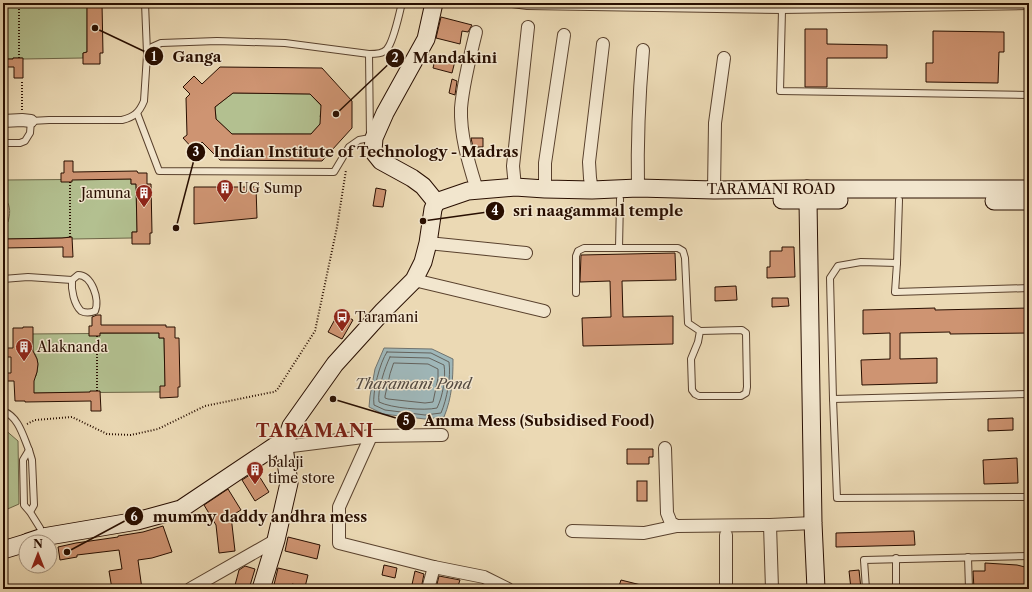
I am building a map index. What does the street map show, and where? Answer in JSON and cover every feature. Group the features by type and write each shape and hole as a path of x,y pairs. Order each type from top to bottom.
{"street":[{"path":"261,589 276,540 289,483 284,447 291,426 335,364 383,311 414,280 423,262 428,243 432,209 436,202 423,186 412,178 381,161 373,150 372,138 426,38 434,3"},
{"path":"514,188 513,166 528,27"},
{"path":"476,32 466,77 462,108 462,125 464,140 477,190"},
{"path":"545,189 545,163 564,35"},
{"path":"592,190 590,162 603,44"},
{"path":"638,188 640,76 643,50"},
{"path":"714,190 715,124 724,58"},
{"path":"3,121 27,120"},
{"name":"TARAMANI ROAD","path":"436,202 468,191 514,188 592,190 638,188 714,190 900,200 1029,201"},
{"name":"TARAMANI ROAD","path":"436,202 496,197 620,199 1029,189"},
{"path":"807,195 813,524 816,589"},
{"path":"428,243 526,253"},
{"path":"414,280 544,311"},
{"path":"58,534 137,521 181,509 275,446 284,447 371,436 442,435"},
{"path":"371,436 339,507 339,543 434,567 484,577 508,589"},
{"path":"665,448 667,513 671,523 677,526"},
{"path":"572,531 644,532 677,526 813,524"},
{"path":"770,525 772,589"},
{"path":"726,535 726,589"},
{"path":"190,589 276,540"},
{"path":"3,550 18,545"},
{"path":"428,589 434,567"}],"lane":[{"path":"3,143 20,143 25,141 30,132 27,120 122,120 130,118 137,113 144,102 147,55 145,3"},
{"path":"147,55 152,47 161,43 217,41 285,43 377,54 383,52 391,41 402,3"},
{"path":"504,3 527,6 747,6 782,10 1028,5 1029,155"},
{"path":"782,10 780,91 1028,95"},
{"path":"137,113 160,171 334,172 349,147 359,140 372,138 369,54"},
{"path":"619,248 620,199"},
{"path":"900,200 895,292 1029,288"},
{"path":"576,293 576,256 578,251 584,248 678,248 683,251 685,258 688,323 700,331 742,330 746,333 747,387 746,393 742,396 700,396 695,394 692,390 691,359 698,342 700,331"},
{"path":"897,263 860,262 838,266 830,278 837,498 1029,497"},
{"path":"3,279 28,277 72,280 78,275 81,275 91,284 95,294 97,305 94,311 84,313 79,310 73,292 72,280"},
{"path":"833,399 1029,394"},
{"path":"3,412 8,413 20,427 32,460 34,505 30,512"},
{"path":"28,450 23,460 24,505 40,528"},
{"path":"866,589 864,560 896,558 1029,556"},
{"path":"968,557 969,589"},
{"path":"896,558 896,589"}],"path":[{"path":"19,3 19,58"},
{"path":"22,82 27,120"},
{"path":"20,427 35,420 72,416 107,434 131,435 158,429 205,406 274,392 277,390 315,331 337,227 346,169"},
{"path":"70,182 70,237"},
{"path":"97,336 97,391"}],"green space":[{"path":"3,3 87,4 87,52 83,53 83,58 3,59"},
{"path":"233,93 310,94 326,111 321,111 320,117 326,117 311,134 232,134 216,119 215,107"},
{"path":"131,179 131,184 136,184 137,232 132,232 132,238 72,239 70,237 3,239 3,227 6,227 6,222 8,222 10,211 9,205 5,200 5,194 3,194 3,180"},
{"path":"159,333 159,338 164,338 165,386 160,392 27,393 34,376 36,376 38,365 27,334"},
{"path":"3,428 18,441 19,504 3,511"}],"water":[{"name":"Tharamani Pond","path":"384,348 432,349 453,359 452,388 444,417 425,419 383,414 369,407 375,369"}],"building":[{"path":"87,4 102,4 103,53 100,53 100,64 83,64 83,53 87,52"},
{"path":"441,17 472,25 468,32 462,31 460,44 436,38"},
{"path":"805,29 827,29 827,44 887,45 887,58 827,58 827,87 805,87"},
{"path":"933,31 1004,32 1004,52 999,52 998,83 926,82 926,63 933,63"},
{"path":"436,56 455,61 452,73 433,68"},
{"path":"23,58 23,78 14,78 14,67 3,67 3,59"},
{"path":"220,67 322,68 352,101 352,128 322,161 220,160 202,142 194,150 183,138 187,135 186,98 190,94 183,87 194,76 202,84","holes":["233,93 310,94 321,105 320,124 311,134 232,134 216,119 215,107"]},
{"path":"452,79 457,81 455,95 449,93"},
{"path":"471,138 483,138 483,147 473,147"},
{"path":"64,161 73,161 73,172 137,171 138,173 147,173 147,184 151,184 152,233 150,233 150,244 132,244 132,232 137,232 136,184 131,184 131,179 72,180 72,182 61,182 61,173 64,173"},
{"name":"UG Sump","path":"194,187 256,187 257,218 194,224"},
{"path":"376,188 386,190 383,207 373,206"},
{"path":"72,237 73,257 63,257 63,247 3,248 3,239"},
{"path":"782,247 794,247 795,277 767,278 767,267 770,267 770,251 782,251"},
{"path":"675,253 676,280 622,281 623,317 673,316 673,344 583,346 582,318 611,317 610,281 580,282 581,255"},
{"path":"736,286 737,300 715,301 715,287"},
{"path":"772,298 788,298 789,306 772,307"},
{"path":"935,308 935,310 1029,308 1029,333 900,333 900,359 937,358 937,383 862,385 861,360 890,359 890,333 863,334 863,310"},
{"path":"339,312 353,320 342,339 328,332"},
{"path":"101,315 101,325 166,325 166,327 175,327 175,338 179,338 180,387 178,387 178,397 160,398 160,386 165,386 164,338 159,338 159,333 100,333 100,336 89,336 89,326 92,326 92,317"},
{"path":"33,327 33,351 38,364 34,381 34,393 100,391 101,411 91,411 91,401 15,401 14,381 3,381 3,373 11,373 11,357 3,357 3,348 13,348 13,328"},
{"path":"1013,418 1013,430 988,431 988,419"},
{"path":"627,449 653,449 653,457 649,457 649,464 627,464"},
{"path":"1017,458 1018,483 984,484 983,460"},
{"name":"balaji time store","path":"256,471 269,492 255,501 242,480"},
{"path":"637,481 647,481 647,501 637,501"},
{"path":"228,489 241,510 231,516 235,551 219,553 216,525 204,505"},
{"path":"163,526 172,552 152,558 138,560 142,589 112,589 109,571 122,569 119,550 77,555 77,557 60,560 58,547 143,532"},
{"path":"914,531 915,545 836,547 836,533"},
{"path":"288,537 320,545 317,559 285,551"},
{"path":"985,563 1017,565 1029,568 1029,589 974,589 973,571 985,571"},
{"path":"384,565 397,568 395,578 382,575"},
{"path":"245,566 255,569 249,589 234,589 239,570"},
{"path":"278,568 308,575 305,587 292,584 291,589 273,589"},
{"path":"859,570 861,589 851,589 849,571"},
{"path":"415,571 424,574 421,589 411,589"},
{"path":"439,576 460,580 457,589 436,588"},
{"path":"621,580 645,586 645,589 618,589"}],"place":[{"name":"Ganga","path":"95,28"},
{"name":"Mandakini","path":"336,114"},
{"name":"UG Sump","path":"225,203"},
{"name":"Jamuna","path":"144,208"},
{"name":"sri naagammal temple","path":"423,221"},
{"name":"Indian Institute of Technology - Madras","path":"176,228"},
{"name":"Taramani","path":"342,332"},
{"name":"Alaknanda","path":"24,362"},
{"name":"Amma Mess (Subsidised Food)","path":"333,399"},
{"name":"balaji time store","path":"255,485"},
{"name":"mummy daddy andhra mess","path":"67,552"}],"district":[{"name":"TARAMANI","path":"315,431"}]}
